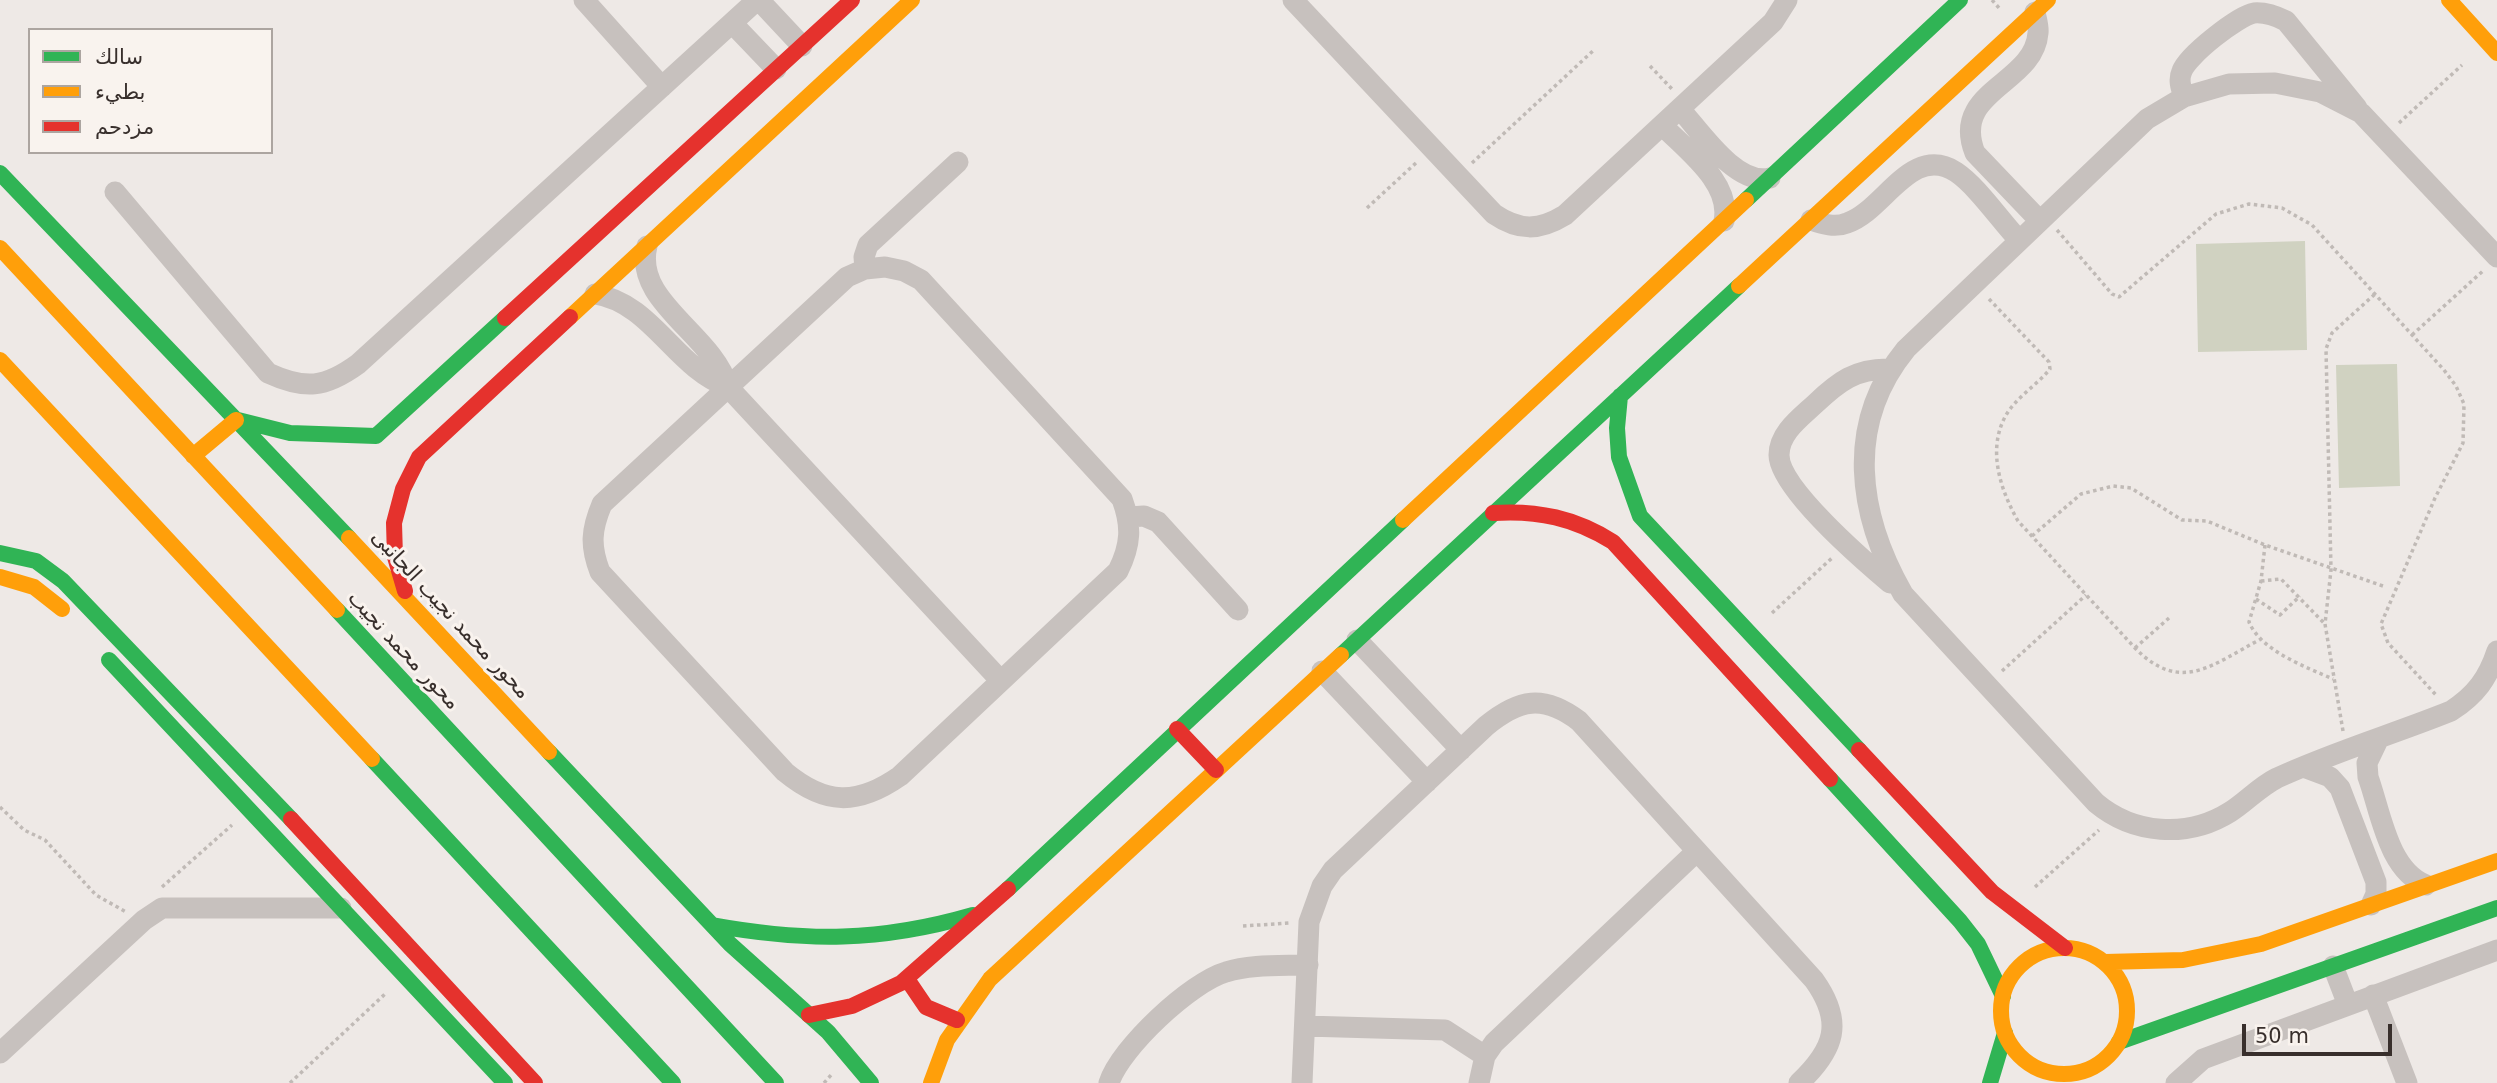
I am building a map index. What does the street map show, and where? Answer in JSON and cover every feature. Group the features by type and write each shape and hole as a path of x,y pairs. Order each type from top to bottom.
{"street":[{"path":"584,0 662,87"},
{"path":"116,192 268,373 290,384 315,386 338,379 358,365 758,0 802,46"},
{"path":"193,456 236,420 270,432 304,436 376,436 852,0"},
{"path":"410,602 395,567 392,534 400,495 419,457 912,0"},
{"path":"1293,0 1494,214 1510,225 1529,229 1548,225 1565,215 1773,22 1787,0"},
{"path":"809,1015 852,1006 907,979 984,911 1770,178 1945,7 1960,0"},
{"path":"2449,0 2497,53"},
{"path":"2041,218 1975,153 1970,140 1969,125 1979,106 2032,53 2042,6"},
{"path":"931,1083 942,1046 957,1020 990,979 2042,6"},
{"path":"2185,97 2180,83 2181,73 2192,57 2241,17 2256,13 2272,14 2286,21 2361,113 2385,136 2492,262"},
{"path":"732,23 776,69"},
{"path":"1903,594 1884,561 1872,530 1865,498 1867,431 1876,399 1890,369 1973,282 2147,119 2185,97 2229,84 2275,83 2320,92 2361,113"},
{"path":"1682,106 1738,172 1753,179 1770,178"},
{"path":"1662,125 1719,187 1726,203 1724,220"},
{"path":"865,269 864,257 868,245 958,162"},
{"path":"1811,220 1828,225 1846,224 1863,216 1914,170 1928,165 1943,166 1957,173 2018,239"},
{"name":"محور محمد نجيب الجانبى","path":"0,173 410,602 648,859 712,925 840,1046 871,1083"},
{"path":"647,246 645,268 651,287 714,357 728,387 1001,681"},
{"name":"محور محمد نجيب","path":"0,248 776,1083"},
{"path":"885,267 904,271 921,280 1122,499 1129,517 1130,536 1126,554 1118,571 900,776 879,791 855,798 829,797 805,788 785,772 600,572 592,550 592,526 603,504 728,387 847,277 865,269 885,267"},
{"path":"595,294 629,306 695,370 728,387"},
{"path":"0,360 673,1083"},
{"path":"1890,369 1862,371 1837,383 1789,429 1782,441 1779,455 1788,482 1847,545 1903,594 2096,803 2113,817 2141,827 2171,830 2201,825 2229,813 2262,787 2451,711 2470,699 2484,682 2497,651"},
{"path":"1620,396 1616,427 1618,458 1626,489 1640,516 1992,891 2023,919 2065,948"},
{"path":"376,436 382,453"},
{"path":"394,465 410,471"},
{"path":"1493,513 1525,510 1557,514 1587,525 1613,542 1960,920 1978,944 2003,996"},
{"path":"1129,517 1144,516 1158,522 1238,610"},
{"path":"0,553 36,561 64,581 319,848 535,1083"},
{"path":"0,577 19,579 40,588 75,623"},
{"path":"1357,640 1461,750"},
{"path":"93,643 505,1083"},
{"path":"1322,671 1427,782"},
{"path":"1302,1083 1309,922 1322,886 1333,870 1503,712 1522,704 1543,702 1563,709 1579,721 1814,980 1827,998 1833,1020 1830,1043 1820,1063 1799,1083"},
{"path":"1177,729 1216,770"},
{"path":"2378,740 2367,762 2368,777 2398,863 2415,881 2426,886"},
{"path":"2306,768 2330,777 2340,788 2376,882 2376,894 2371,905"},
{"path":"301,865 319,848"},
{"path":"1479,1083 1485,1056 1505,1031 1697,851"},
{"path":"2105,962 2144,963 2222,954 2261,944 2497,861"},
{"path":"0,1054 144,920 162,908 341,908"},
{"path":"2119,1042 2497,908"},
{"path":"712,925 770,937 863,939 925,929 984,911"},
{"path":"2071,1083 2105,1059 2119,1042 2126,1022 2126,1000 2119,979 2105,962 2086,952 2065,948 2044,951 2025,961 2011,977 2003,996 2001,1015 2005,1033 2014,1050 2029,1064 2047,1072 2067,1074 2086,1070"},
{"path":"2176,1083 2203,1059 2497,950"},
{"path":"1110,1083 1124,1055 1144,1034 1210,978 1240,969 1308,965"},
{"path":"2333,966 2348,1005"},
{"path":"907,979 914,995 925,1008 940,1017 957,1020"},
{"path":"2373,995 2407,1083"},
{"path":"722,1025 748,1077"},
{"path":"1305,1026 1445,1030 1485,1056"},
{"path":"1990,1083 2005,1033"}],"path":[{"path":"1458,176 1595,49"},
{"path":"2385,136 2462,65"},
{"path":"1650,66 1682,106"},
{"path":"1367,208 1432,148"},
{"path":"2041,218 2116,296 2123,296 2209,219 2249,204 2282,208 2312,225 2456,386 2464,404 2466,424 2459,452 2435,498 2384,612 2382,634 2451,711"},
{"path":"2412,335 2492,262"},
{"path":"1973,282 2049,362 2050,369 2005,418 1999,445 1998,472 2005,498 2018,521 2135,648 2150,663 2164,671 2196,673 2262,639"},
{"path":"2347,752 2326,624 2332,570 2327,340 2375,294"},
{"path":"2032,536 2081,495 2113,486 2131,488 2182,520 2207,521 2264,545 2383,586"},
{"path":"1772,613 1847,545"},
{"path":"2264,545 2261,581 2249,622 2262,639 2333,679"},
{"path":"2261,581 2281,579 2326,624"},
{"path":"1987,685 2086,595"},
{"path":"2256,599 2280,615 2300,596"},
{"path":"2135,648 2169,618"},
{"path":"0,807 24,830 45,840 103,900 144,920"},
{"path":"161,888 249,809"},
{"path":"2035,887 2113,817"},
{"path":"1242,926 1309,922"},
{"path":"290,1083 404,976"}],"green space":[{"path":"2305,241 2307,350 2198,352 2196,244"},
{"path":"2397,364 2400,486 2339,488 2336,365"}],"traffic: fast":[{"path":"1746,200 1960,0"},
{"path":"0,173 349,538"},
{"path":"1341,655 1739,286"},
{"path":"238,420 290,433 376,436 505,318"},
{"path":"1620,396 1617,428 1619,457 1640,516 1859,750"},
{"path":"1008,889 1403,520"},
{"path":"0,553 36,561 63,581 291,819"},
{"path":"337,610 776,1083"},
{"path":"109,660 505,1083"},
{"path":"549,752 730,944 828,1032 871,1083"},
{"path":"372,759 673,1083"},
{"path":"1830,779 1960,921 1978,944 2003,996"},
{"path":"2119,1042 2497,908"},
{"path":"712,925 746,931 843,937 906,930 973,915"},
{"path":"1990,1083 2005,1033"}],"traffic: slow":[{"path":"570,317 912,0"},
{"path":"1739,286 2048,0"},
{"path":"2449,0 2497,53"},
{"path":"1403,520 1746,200"},
{"path":"0,248 337,610"},
{"path":"0,360 372,759"},
{"path":"193,456 236,420"},
{"path":"349,538 549,752"},
{"path":"0,577 34,587 62,609"},
{"path":"931,1083 947,1040 990,979 1341,655"},
{"path":"2105,962 2183,960 2261,944 2497,861"},
{"path":"2064,948 2088,953 2108,967 2122,987 2127,1011 2122,1035 2108,1055 2088,1069 2064,1074 2040,1069 2020,1055 2006,1035 2001,1011 2006,987 2020,967 2040,953 2064,948"}],"traffic: jam":[{"path":"505,318 852,0"},
{"path":"405,591 395,557 394,523 403,489 419,457 570,317"},
{"path":"1493,513 1556,517 1585,527 1613,542 1830,779"},
{"path":"1177,729 1216,770"},
{"path":"1859,750 1992,892 2065,948"},
{"path":"291,819 535,1083"},
{"path":"809,1015 852,1006 901,983 1008,889"},
{"path":"907,979 926,1007 957,1020"}]}
